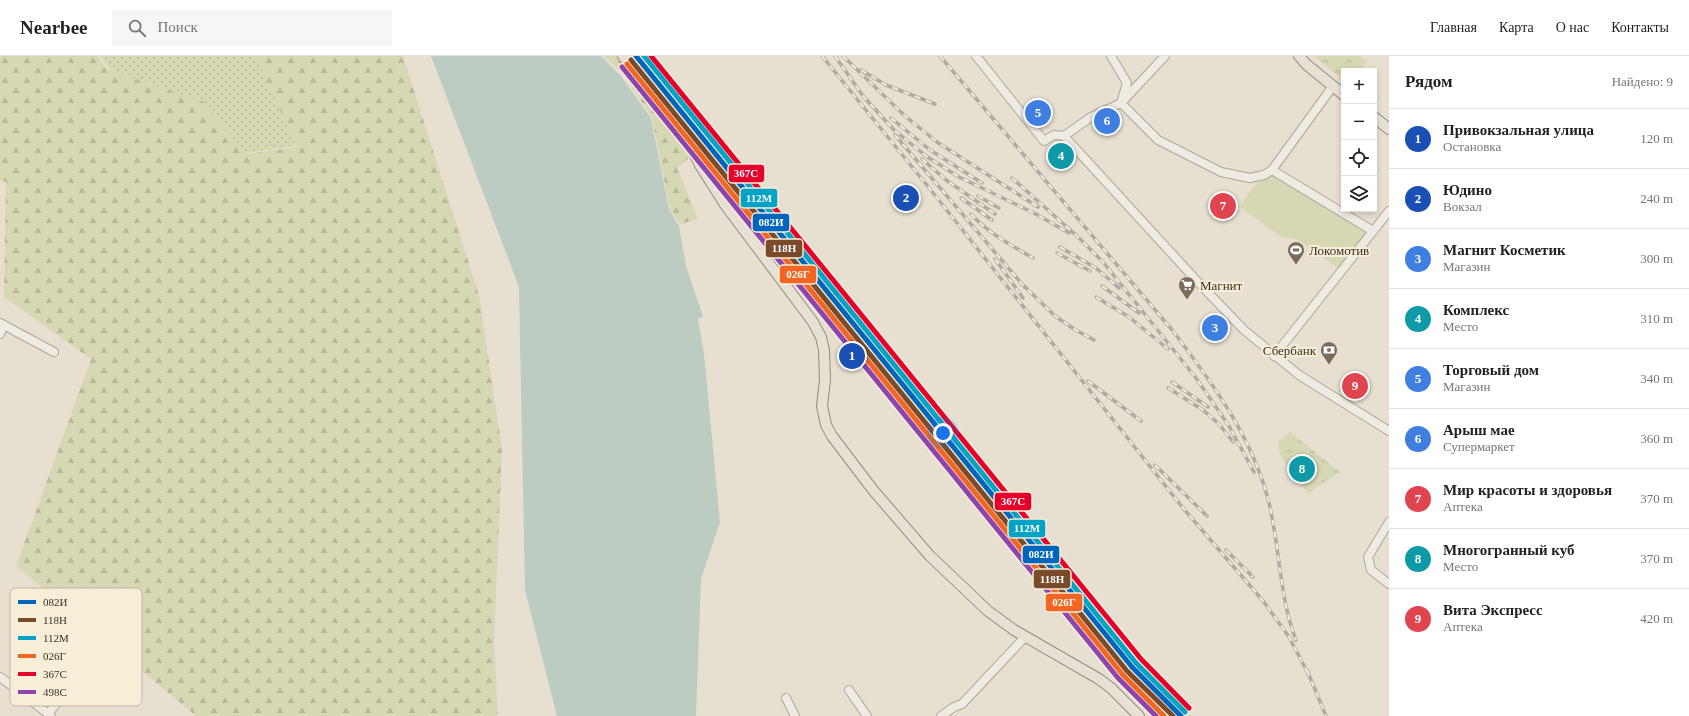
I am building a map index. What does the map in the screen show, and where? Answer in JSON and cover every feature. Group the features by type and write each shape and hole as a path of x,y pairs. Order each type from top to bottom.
{"main road":[{"path":"623,56 676,120 685,134 700,165 726,206 813,322 821,337 824,350 825,374 822,406 826,425 832,436 862,475 897,519 930,556 988,611 1025,637 1099,679 1111,688 1139,716"},
{"path":"1299,56 1307,66 1341,93"},
{"path":"1377,119 1389,129"}],"street":[{"path":"976,56 1044,141 1054,135 1064,136 1091,117 1121,103 1165,56"},
{"path":"1111,56 1128,83 1121,103"},
{"path":"1121,103 1158,140 1221,172 1250,178 1264,175 1272,170 1333,86"},
{"path":"1064,136 1244,330 1274,356 1320,390 1389,431"},
{"path":"1272,170 1374,231"},
{"path":"1274,356 1389,211"},
{"path":"0,334 2,324 54,352"},
{"path":"1389,522 1368,557 1371,570 1389,584"},
{"path":"941,716 954,707 962,704 1025,637"},
{"path":"0,677 10,685"},
{"path":"849,690 867,716"},
{"path":"786,698 795,716"},
{"path":"38,706 50,715 57,706"}],"green space":[{"path":"0,56 97,56 107,69 204,102 246,154 297,147 256,56 403,56 479,295 502,449 494,644 498,716 196,716 142,671 142,588 42,588 16,566 91,359 4,297 6,182 0,180"},
{"path":"100,56 258,56 296,146 245,153 221,130 193,125 108,67"},
{"path":"604,56 616,56 675,129 689,158 677,168 698,219 680,224 670,209 652,117 623,74"},
{"path":"1314,56 1360,56 1367,61 1362,68 1341,68 1341,78"},
{"path":"1272,170 1366,226 1365,236 1339,269 1296,239 1281,237 1240,207 1258,182"},
{"path":"1290,432 1340,472 1308,493 1284,461 1278,448 1279,443"}],"shaded area":[{"path":"431,56 601,56 621,76 651,118 669,209 679,226 686,266 703,316 698,319 704,354 720,522 701,579 696,716 557,716 525,590 519,287"}],"railway":[{"path":"822,56 930,189 1183,508 1264,602 1289,637 1309,675"},
{"path":"835,56 863,96 894,130 926,156 959,177 1034,213 1069,233"},
{"path":"843,56 905,116 937,142 1038,207"},
{"path":"940,56 1173,331 1203,371 1230,412 1253,456 1269,503 1286,606 1296,640"},
{"path":"861,70 886,85 935,104"},
{"path":"891,118 930,150 982,183"},
{"path":"895,135 1022,284 1055,316 1094,340"},
{"path":"922,159 946,180 995,214"},
{"path":"1012,178 1077,236 1103,262 1196,378 1229,426 1254,472"},
{"path":"978,196 999,208"},
{"path":"961,198 992,220"},
{"path":"971,214 992,233 1033,258"},
{"path":"1060,247 1096,268 1119,288"},
{"path":"1057,253 1090,271"},
{"path":"995,259 1023,298"},
{"path":"1102,286 1139,313"},
{"path":"1096,297 1129,317 1168,349"},
{"path":"1088,381 1141,421"},
{"path":"1172,382 1208,407"},
{"path":"1168,388 1203,410 1219,424 1233,442"},
{"path":"1155,465 1207,516"},
{"path":"1226,550 1253,577"},
{"path":"1307,670 1326,716"}],"transit line":[{"name":"082И","path":"636,56 1132,667 1181,716"},
{"name":"112М","path":"644,56 1136,663 1185,712"},
{"name":"367С","path":"651,56 1141,659 1189,708"},
{"name":"118Н","path":"631,60 1127,671 1173,716"},
{"name":"026Г","path":"627,64 1123,675 1164,716"},
{"name":"498С","path":"622,67 1118,678 1156,716"}],"place":[{"name":"Торговый дом","path":"1038,113"},
{"name":"Арыш мае","path":"1107,121"},
{"name":"Комплекс","path":"1061,156"},
{"name":"Юдино","path":"906,198"},
{"name":"Мир красоты и здоровья","path":"1223,206"},
{"name":"Локомотив","path":"1296,265"},
{"name":"Магнит","path":"1187,300"},
{"name":"Магнит Косметик","path":"1215,328"},
{"name":"Привокзальная улица","path":"852,356"},
{"name":"Сбербанк","path":"1329,365"},
{"name":"Вита Экспресс","path":"1355,386"},
{"name":"Многогранный куб","path":"1302,469"}]}
